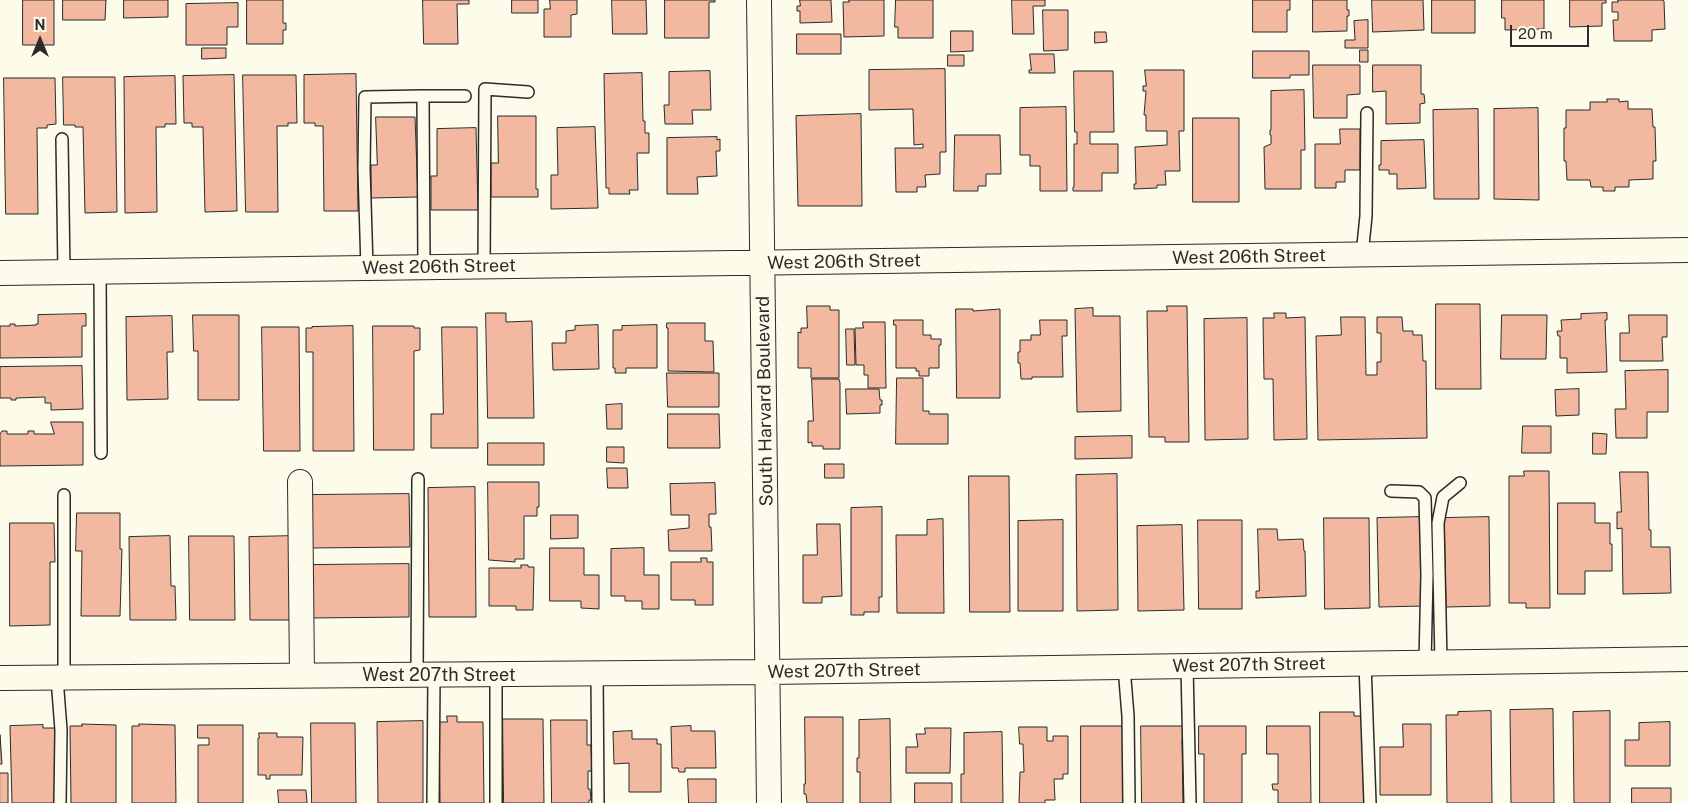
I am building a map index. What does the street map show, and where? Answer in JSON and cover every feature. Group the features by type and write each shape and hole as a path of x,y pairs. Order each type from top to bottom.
{"street":[{"name":"South Harvard Boulevard","path":"759,0 769,803"},
{"name":"West 206th Street","path":"0,273 1688,250"},
{"path":"300,482 302,676"},
{"name":"West 207th Street","path":"0,678 768,672 1688,659"}],"lane":[{"path":"484,267 485,89 528,92"},
{"path":"424,96 424,267"},
{"path":"367,268 364,169 365,97 465,96"},
{"path":"1362,255 1366,216 1367,113"},
{"path":"62,139 64,272"},
{"path":"100,272 101,453"},
{"path":"418,479 433,803"},
{"path":"1433,662 1438,523 1443,497 1460,483"},
{"path":"1390,491 1419,492 1425,498 1427,575 1433,662"},
{"path":"60,803 60,678 64,495"},
{"path":"1365,663 1370,803"},
{"path":"1187,666 1190,803"},
{"path":"1124,667 1128,716 1129,803"},
{"path":"597,673 598,803"},
{"path":"496,674 496,803"}],"building":[{"path":"23,0 54,0 54,45 23,45"},
{"path":"63,0 106,0 105,20 63,20"},
{"path":"124,0 168,0 168,17 124,18"},
{"path":"247,0 283,0 283,23 286,23 286,30 283,30 283,44 247,44"},
{"path":"423,0 469,0 469,4 457,4 458,44 424,44"},
{"path":"512,0 538,0 538,13 512,13"},
{"path":"550,0 577,0 577,14 571,15 571,37 544,37 544,9 550,9"},
{"path":"612,0 646,0 647,34 613,34"},
{"path":"665,0 715,0 715,2 709,2 709,38 665,38"},
{"path":"800,0 831,0 832,22 800,23 800,11 797,11 797,6 800,6"},
{"path":"849,0 884,0 884,36 844,37 843,2 849,2"},
{"path":"896,0 933,0 933,38 898,38 898,27 895,27"},
{"path":"1012,0 1045,0 1045,6 1033,6 1034,34 1013,34"},
{"path":"1253,0 1290,0 1290,10 1287,10 1287,32 1253,32"},
{"path":"1313,0 1347,0 1349,16 1347,16 1347,31 1313,32"},
{"path":"1372,0 1423,0 1424,30 1373,32"},
{"path":"1432,0 1475,0 1475,33 1432,33"},
{"path":"1502,0 1544,0 1544,29 1505,30 1505,18 1502,18"},
{"path":"1570,0 1606,0 1606,3 1602,3 1602,26 1570,27"},
{"path":"1618,0 1664,1 1665,29 1652,30 1652,41 1614,41 1613,20 1618,20 1618,12 1612,12 1612,2 1618,2"},
{"path":"238,3 238,27 227,27 227,45 186,45 186,4"},
{"path":"1043,10 1068,10 1068,50 1044,51"},
{"path":"1368,20 1368,48 1345,48 1345,40 1355,40 1354,21"},
{"path":"951,31 973,31 973,51 951,52"},
{"path":"1095,32 1106,32 1107,42 1095,43"},
{"path":"797,34 841,34 841,54 797,54"},
{"path":"202,48 226,48 226,58 202,59"},
{"path":"1360,50 1368,50 1368,62 1360,62"},
{"path":"1253,51 1309,51 1309,75 1290,75 1290,78 1253,78"},
{"path":"1030,54 1054,54 1055,73 1029,73 1029,70 1031,70"},
{"path":"948,55 964,55 964,66 948,66"},
{"path":"1313,65 1360,65 1360,94 1347,95 1347,118 1314,118"},
{"path":"1373,65 1421,65 1421,94 1424,94 1425,103 1420,104 1420,123 1386,124 1386,91 1373,92"},
{"path":"945,69 946,152 940,152 940,174 925,175 926,187 917,187 917,192 896,192 895,148 923,148 923,144 914,145 913,109 869,110 869,70"},
{"path":"1145,70 1184,70 1184,131 1179,131 1180,171 1165,171 1166,185 1157,185 1157,188 1134,189 1134,184 1136,184 1135,147 1167,145 1167,131 1146,131 1146,115 1144,115 1146,91 1143,91 1143,86 1146,86"},
{"path":"710,71 711,110 692,110 693,124 665,124 664,105 669,105 669,72"},
{"path":"1074,71 1113,71 1114,132 1090,132 1090,144 1118,144 1118,173 1102,173 1102,191 1073,191 1074,144 1077,144 1077,132 1075,132"},
{"path":"642,73 643,121 645,121 645,133 649,133 649,153 637,153 638,190 629,190 630,194 609,194 609,188 606,188 604,74"},
{"path":"356,74 358,211 324,211 323,126 315,126 315,123 304,123 304,75"},
{"path":"234,75 237,211 205,212 203,127 192,127 192,123 184,123 183,76"},
{"path":"243,75 296,75 297,123 288,123 288,126 277,126 278,212 246,212"},
{"path":"175,76 176,124 165,124 165,127 156,127 157,212 125,213 124,77"},
{"path":"63,77 115,77 117,212 85,213 83,127 64,125"},
{"path":"4,78 55,78 56,124 47,125 47,128 37,128 38,214 6,214"},
{"path":"1304,90 1305,150 1301,150 1301,189 1265,189 1264,147 1271,144 1271,91"},
{"path":"1607,99 1619,99 1619,102 1628,101 1628,109 1652,109 1653,127 1655,127 1656,161 1653,161 1653,179 1629,180 1629,187 1615,187 1615,191 1603,191 1603,187 1591,187 1590,180 1567,180 1566,161 1564,161 1566,110 1590,110 1590,102 1607,102"},
{"path":"1066,107 1067,191 1040,191 1040,166 1030,166 1030,155 1020,155 1020,108"},
{"path":"1538,108 1539,200 1494,199 1494,109"},
{"path":"1478,109 1479,199 1434,199 1433,110"},
{"path":"861,114 862,206 798,206 796,116"},
{"path":"498,116 536,116 536,189 538,189 538,197 491,197 491,163 498,163"},
{"path":"376,117 415,117 418,197 371,198 371,165 377,165"},
{"path":"1193,118 1239,118 1239,202 1193,202"},
{"path":"595,127 598,208 551,209 551,175 558,175 557,128"},
{"path":"476,128 478,210 431,210 431,176 437,176 437,129"},
{"path":"1340,129 1360,129 1360,170 1345,170 1345,182 1336,182 1336,188 1315,188 1315,144 1340,144"},
{"path":"955,135 1000,135 1001,174 986,174 986,186 978,186 978,191 954,191"},
{"path":"717,137 717,140 720,139 720,151 716,151 717,176 697,177 698,194 667,194 667,138"},
{"path":"1424,140 1426,188 1397,189 1397,174 1389,174 1389,170 1379,170 1379,165 1381,165 1381,141"},
{"path":"1436,304 1480,304 1481,389 1436,389"},
{"path":"807,306 830,306 830,310 839,310 839,378 811,378 811,368 798,368 798,332 801,333 801,328 807,328"},
{"path":"1167,306 1187,306 1189,442 1165,442 1165,437 1149,437 1147,311 1167,311"},
{"path":"1093,308 1093,316 1120,316 1121,411 1077,412 1075,309"},
{"path":"956,309 973,309 973,311 1000,309 1000,398 957,398"},
{"path":"486,313 506,313 506,322 532,321 534,418 488,418"},
{"path":"1274,313 1286,313 1286,318 1305,317 1307,439 1274,440 1273,379 1264,379 1263,318 1274,318"},
{"path":"1607,313 1607,320 1605,320 1607,372 1567,373 1567,358 1560,358 1560,336 1558,336 1557,331 1562,331 1561,320 1581,319 1581,314"},
{"path":"86,314 86,326 82,326 82,357 0,358 0,326 10,326 10,324 15,324 15,326 36,325 38,324 38,315"},
{"path":"193,315 239,315 239,400 198,400 198,351 194,351"},
{"path":"1502,315 1547,315 1546,359 1501,359"},
{"path":"1629,315 1667,315 1667,337 1662,337 1663,361 1620,361 1620,333 1629,333"},
{"path":"172,316 173,352 167,352 168,399 127,400 126,317"},
{"path":"1341,317 1365,317 1366,375 1377,375 1377,362 1381,362 1381,333 1377,333 1377,317 1402,317 1403,331 1413,331 1413,335 1422,335 1423,361 1426,361 1427,438 1318,440 1316,336 1341,335"},
{"path":"1247,318 1248,439 1205,440 1204,319"},
{"path":"894,320 923,320 923,335 931,335 931,339 941,339 941,345 939,345 939,368 929,368 929,376 919,376 919,371 916,371 916,368 896,368 896,325 894,325"},
{"path":"1040,320 1067,320 1067,336 1062,336 1063,377 1021,379 1020,363 1018,363 1020,340 1031,340 1031,335 1040,335"},
{"path":"863,322 885,322 886,388 868,388 868,375 864,375 864,365 856,365 855,328 863,328"},
{"path":"667,323 705,323 705,341 713,341 714,372 668,371"},
{"path":"598,325 599,369 553,370 552,343 566,343 566,331 575,330 575,326"},
{"path":"657,325 657,368 626,368 626,373 615,373 615,368 613,368 613,330 622,330 622,326"},
{"path":"353,326 354,451 313,451 313,352 306,352 306,328"},
{"path":"373,326 414,326 414,328 420,328 420,350 414,351 414,450 374,450"},
{"path":"262,327 299,327 300,451 264,451"},
{"path":"442,327 477,327 478,448 431,448 431,414 443,414"},
{"path":"846,329 854,329 855,365 847,365"},
{"path":"82,366 83,409 51,410 51,403 45,403 45,397 16,398 16,400 0,398 0,367"},
{"path":"1668,370 1668,412 1647,412 1647,438 1616,438 1615,409 1626,409 1625,371"},
{"path":"667,373 719,373 719,407 668,407"},
{"path":"897,378 923,378 923,411 929,411 929,414 948,414 948,444 896,444"},
{"path":"812,379 839,379 840,449 823,449 823,446 812,446 812,442 808,443 808,421 813,421"},
{"path":"846,389 879,389 880,400 882,400 880,413 847,414"},
{"path":"1579,389 1579,415 1556,416 1555,390"},
{"path":"622,404 622,429 607,429 606,405"},
{"path":"668,414 719,414 720,448 668,448"},
{"path":"51,422 83,422 83,465 0,466 0,434 2,431 7,431 7,434 28,434 28,431 34,431 34,434 54,434"},
{"path":"1523,426 1551,426 1551,453 1522,453"},
{"path":"1593,433 1607,434 1606,454 1593,454"},
{"path":"1132,436 1132,458 1075,459 1075,437"},
{"path":"488,443 544,443 544,465 488,465"},
{"path":"607,447 624,447 624,463 607,462"},
{"path":"825,464 844,464 844,478 825,478"},
{"path":"607,468 627,468 628,488 608,488"},
{"path":"1524,471 1549,471 1550,608 1526,608 1526,603 1509,603 1509,476 1524,476"},
{"path":"1620,472 1648,472 1651,547 1670,547 1671,593 1623,594 1622,528 1617,529 1617,512 1621,512"},
{"path":"1117,474 1118,610 1077,611 1076,475"},
{"path":"969,476 1009,476 1010,612 970,612"},
{"path":"488,482 539,482 537,516 524,516 524,559 515,559 515,562 489,560"},
{"path":"715,483 716,514 709,514 712,551 669,551 668,530 689,528 689,515 671,515 670,484"},
{"path":"475,487 476,617 429,617 428,488"},
{"path":"409,494 410,547 309,548 308,495"},
{"path":"1558,503 1595,503 1595,523 1610,523 1612,571 1585,571 1585,594 1558,594"},
{"path":"882,507 882,597 879,597 879,612 864,612 864,615 851,615 851,508"},
{"path":"77,513 120,513 120,549 122,549 120,616 81,616 82,551 76,551"},
{"path":"551,515 578,515 578,538 551,539"},
{"path":"1422,517 1424,606 1379,607 1377,518"},
{"path":"1489,517 1490,606 1446,607 1444,518"},
{"path":"1324,518 1369,518 1370,608 1325,609"},
{"path":"943,519 944,613 897,613 896,535 927,535 927,520"},
{"path":"1063,520 1063,611 1018,611 1018,521"},
{"path":"1198,520 1242,520 1242,609 1199,609"},
{"path":"10,523 54,523 55,562 50,562 50,625 10,626"},
{"path":"817,524 840,524 842,596 822,597 822,603 803,603 803,555 817,555"},
{"path":"1182,525 1184,610 1138,611 1137,526"},
{"path":"1258,529 1277,529 1278,540 1303,539 1306,596 1256,598 1256,591 1259,591"},
{"path":"170,536 171,586 175,586 176,620 130,620 129,537"},
{"path":"189,536 234,536 235,620 190,620"},
{"path":"294,536 295,620 250,620 249,537"},
{"path":"550,548 584,548 584,575 599,575 599,609 581,608 581,601 550,601"},
{"path":"644,548 644,575 659,575 659,609 642,609 642,601 625,601 625,596 611,596 611,549"},
{"path":"701,558 707,558 707,562 713,562 713,605 695,605 695,600 671,600 671,562 701,562"},
{"path":"409,564 409,617 309,618 309,565"},
{"path":"521,565 534,567 533,610 516,610 516,606 489,606 489,568 521,568"},
{"path":"1553,709 1554,803 1511,803 1510,710"},
{"path":"1491,711 1492,803 1447,803 1446,715 1458,715 1458,712"},
{"path":"1610,711 1610,803 1574,803 1573,712"},
{"path":"1320,712 1354,712 1354,716 1365,716 1365,803 1320,803"},
{"path":"447,716 457,716 457,722 483,722 484,803 440,803 439,722 447,722"},
{"path":"805,717 843,717 843,803 807,803 806,794 804,794"},
{"path":"503,719 543,719 544,803 504,803"},
{"path":"890,719 891,803 860,803 860,772 857,772 859,720"},
{"path":"551,720 587,720 587,745 591,745 592,771 588,771 588,789 590,789 591,800 589,800 589,803 552,803"},
{"path":"423,721 423,803 378,803 377,722"},
{"path":"1670,722 1670,766 1625,766 1625,740 1639,740 1639,723"},
{"path":"311,723 355,723 356,803 312,803"},
{"path":"82,724 116,725 116,803 71,803 70,726 82,726"},
{"path":"139,724 175,725 176,803 132,803 132,726 139,726"},
{"path":"1403,724 1431,724 1431,795 1380,795 1380,747 1403,747"},
{"path":"43,725 43,728 57,728 56,803 12,803 10,726"},
{"path":"198,725 243,725 243,803 198,803 198,745 209,745 209,738 198,738"},
{"path":"691,726 691,731 715,731 716,768 685,768 685,772 679,772 678,768 672,768 671,727"},
{"path":"1081,726 1125,726 1124,803 1081,803"},
{"path":"1141,726 1184,726 1185,739 1182,739 1183,803 1142,803"},
{"path":"1199,726 1246,726 1246,754 1242,754 1242,803 1204,803 1204,754 1199,754"},
{"path":"1267,726 1310,726 1311,803 1278,803 1278,790 1273,790 1272,784 1278,784 1278,754 1267,754"},
{"path":"1019,727 1047,727 1047,741 1053,741 1053,736 1068,736 1068,774 1063,774 1063,779 1054,779 1055,800 1045,800 1045,803 1019,803 1020,772 1024,772 1023,744 1020,744"},
{"path":"925,728 951,728 950,773 906,773 906,747 918,747 916,734 925,734"},
{"path":"632,731 632,739 657,739 657,744 661,744 661,792 629,792 629,763 614,764 613,732"},
{"path":"1002,732 1003,803 961,803 961,774 964,774 964,733"},
{"path":"259,733 277,733 277,737 303,737 302,775 270,775 270,779 266,779 266,775 258,775"},
{"path":"0,735 2,764 0,764"},
{"path":"0,773 8,773 8,803 0,803"},
{"path":"688,779 716,779 716,803 689,803"},
{"path":"915,783 952,783 952,803 915,803"},
{"path":"1632,788 1671,788 1671,803 1632,803"},
{"path":"278,790 306,790 307,803 279,803"}]}
